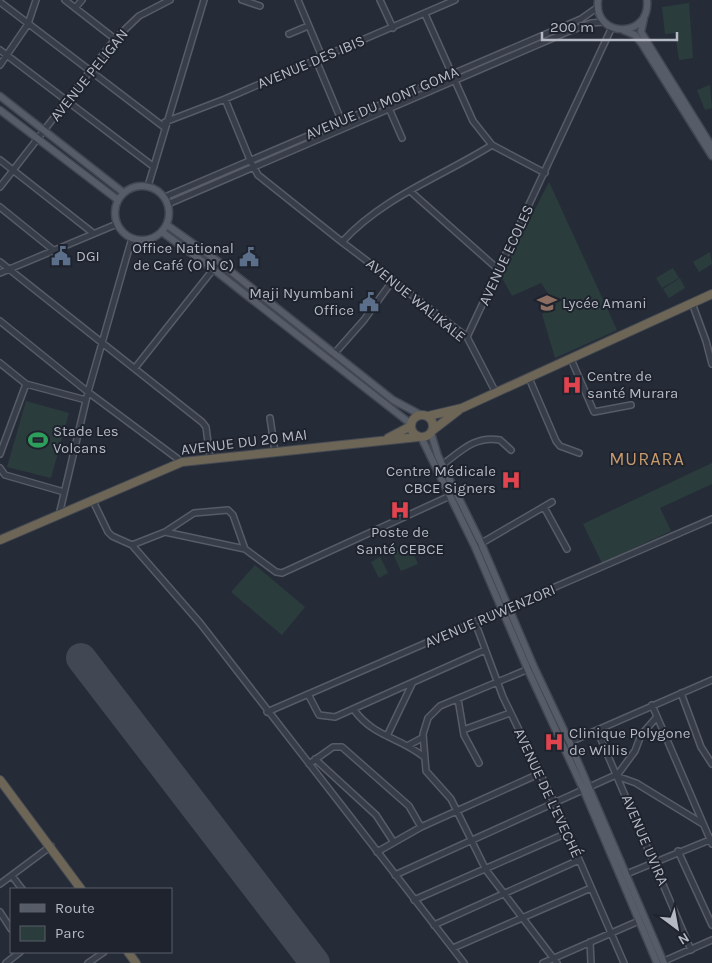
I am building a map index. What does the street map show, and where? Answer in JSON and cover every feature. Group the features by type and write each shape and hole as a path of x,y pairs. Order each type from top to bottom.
{"highway":[{"path":"462,408 432,432 420,437 412,431 411,425 414,418 462,408 712,294"},
{"path":"424,416 433,424 432,432"},
{"path":"386,439 411,425"},
{"name":"AVENUE DU 20 MAI","path":"0,540 182,462 386,439 420,437"},
{"path":"0,780 51,846 80,888"}],"main road":[{"path":"647,0 641,32 712,147"},
{"path":"598,4 604,22 612,28 634,35 642,44 712,156"},
{"path":"623,30 634,27 644,18"},
{"path":"0,96 124,192"},
{"path":"0,110 118,200"},
{"path":"139,186 148,186 165,197 170,211 167,225 162,232 148,240 132,238 126,235 117,224 115,208 124,192 139,186"},
{"path":"167,225 219,262 393,400 424,416"},
{"path":"162,232 213,269 411,425"},
{"path":"432,432 442,465 531,669 587,789 623,875 638,921 661,963"},
{"path":"420,437 478,545"},
{"path":"623,875 646,918 661,963"}],"street":[{"path":"0,65 8,56 28,24 36,0"},
{"path":"65,0 115,39"},
{"path":"76,8 82,0"},
{"name":"AVENUE PELIGAN","path":"0,187 115,39 139,16 170,0"},
{"path":"148,186 165,124 204,0"},
{"path":"242,0 260,6"},
{"path":"298,0 344,127"},
{"path":"380,0 393,28"},
{"name":"AVENUE DES IBIS","path":"165,124 455,0"},
{"path":"0,2 90,71 165,124"},
{"name":"AVENUE DU MONT GOMA","path":"165,197 341,120 581,19 598,4"},
{"path":"425,14 473,121 492,145 545,173"},
{"path":"168,204 567,32 591,23 604,22"},
{"path":"289,34 308,26"},
{"name":"AVENUE ECOLES","path":"467,337 500,271 612,28"},
{"path":"0,50 154,166"},
{"path":"483,60 486,66"},
{"path":"415,89 418,96"},
{"name":"AVENUE WALIKALE","path":"225,99 253,168 258,175 467,337 496,393"},
{"path":"386,101 402,138"},
{"path":"342,242 368,217 492,145"},
{"path":"0,160 93,233"},
{"path":"410,191 500,271"},
{"path":"0,207 52,249"},
{"path":"0,273 52,249 117,224"},
{"path":"59,516 88,392 132,238"},
{"path":"0,262 205,424 210,458"},
{"path":"135,368 219,262"},
{"path":"334,354 368,315 394,280"},
{"path":"692,303 712,364"},
{"path":"0,321 88,392 182,462"},
{"path":"571,359 594,412 631,405"},
{"path":"0,363 26,384 86,400"},
{"path":"529,378 556,441 560,446 579,453"},
{"path":"0,454 26,384"},
{"path":"270,418 275,452"},
{"path":"442,465 468,444 478,441 500,440 511,450"},
{"path":"0,468 5,475 64,492"},
{"path":"165,532 245,549 276,572 282,573 450,496"},
{"path":"93,501 108,532 112,536 132,545 200,623 464,963"},
{"path":"478,545 552,502"},
{"path":"544,507 567,549"},
{"path":"132,545 165,532 194,513 228,510 233,515 245,549"},
{"name":"AVENUE RUWENZORI","path":"268,712 712,519"},
{"name":"AVENUE DE L'EVECHÉ","path":"474,622 510,713 541,773 624,963"},
{"path":"308,694 317,713 322,716 335,716 354,710 485,650"},
{"path":"531,669 434,711 425,726 422,738 428,775 448,794 457,810 470,842 486,870 505,892 556,961"},
{"path":"566,743 712,680"},
{"path":"387,736 412,684"},
{"path":"681,693 701,747 712,764"},
{"path":"458,699 463,730 479,763"},
{"path":"623,875 678,851 712,841 656,718 652,705"},
{"path":"354,710 369,728 409,745 424,757"},
{"path":"463,730 510,713"},
{"path":"394,875 618,776 636,750 641,735 656,718"},
{"name":"AVENUE UVIRA","path":"597,730 691,950"},
{"path":"409,745 422,738"},
{"path":"309,764 333,747 342,747 409,806 421,827"},
{"path":"315,759 376,815 393,841"},
{"path":"377,852 393,841 421,827 541,773"},
{"path":"618,776 636,783 704,824"},
{"path":"414,900 567,833"},
{"path":"0,884 51,846"},
{"path":"678,851 712,925"},
{"path":"434,925 579,860"},
{"path":"12,876 21,888"},
{"path":"452,948 591,888"},
{"path":"0,912 10,927"},
{"path":"543,963 556,961 590,942 646,918"},
{"path":"661,963 712,940"},
{"path":"590,942 591,963"},
{"path":"6,963 19,953"},
{"path":"88,963 103,953"}],"green space":[{"path":"689,3 693,58 679,60 675,33 665,34 662,7"},
{"path":"710,85 712,108 705,110 697,90"},
{"name":"Lycée Amani","path":"549,182 617,330 555,358 542,314 556,305 541,283 512,296 501,276"},
{"path":"710,252 712,264 699,272 693,262"},
{"path":"673,268 679,278 662,288 656,278"},
{"path":"680,278 685,288 669,298 663,289"},
{"name":"Stade Les Volcans","path":"26,401 69,413 51,478 7,467"},
{"path":"712,463 712,484 660,508 671,531 602,563 583,524"},
{"path":"409,544 418,564 401,571 392,552"},
{"path":"380,557 388,573 379,578 371,562"},
{"path":"255,565 305,607 282,635 231,592"}],"runway":[{"path":"81,658 315,963"}],"place":[{"name":"DGI","path":"61,256"},
{"name":"Office National de Café (O N C)","path":"249,257"},
{"name":"Maji Nyumbani Office","path":"369,302"},
{"name":"Lycée Amani","path":"547,303"},
{"name":"Centre de santé Murara","path":"572,385"},
{"name":"Stade Les Volcans","path":"38,440"},
{"name":"Centre Médicale CBCE Signers","path":"511,480"},
{"name":"Poste de Santé CEBCE","path":"400,510"},
{"name":"Clinique Polygone de Willis","path":"554,742"}],"district":[{"name":"MURARA","path":"647,459"}]}
